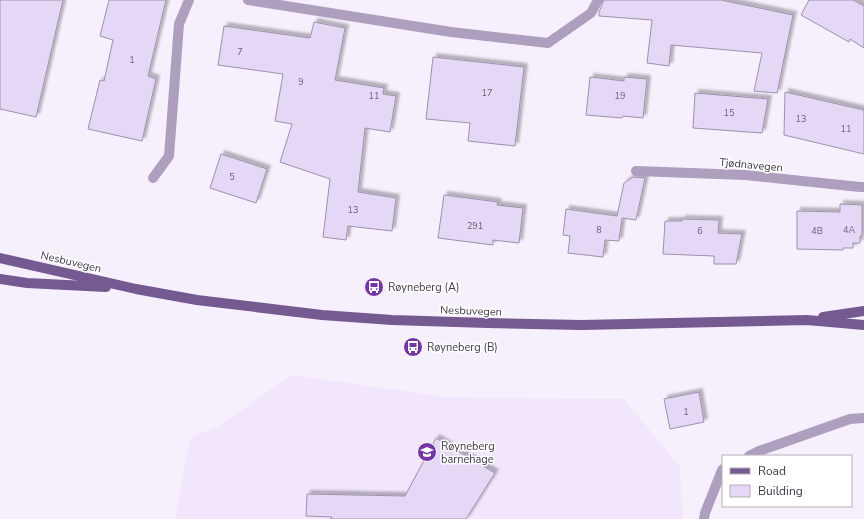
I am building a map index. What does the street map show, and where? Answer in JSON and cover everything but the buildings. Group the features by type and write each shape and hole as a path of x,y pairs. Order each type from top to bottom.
{"main road":[{"name":"Nesbuvegen","path":"0,258 136,289 197,300 314,314 392,320 582,325 807,320 864,325"},
{"name":"Nesbuvegen","path":"0,279 27,283 136,289"},
{"name":"Nesbuvegen","path":"807,320 864,311"}],"street":[{"path":"153,178 169,156 179,24 188,0"},
{"path":"248,0 451,32 548,43 591,13 598,0"},
{"name":"Tjødnavegen","path":"636,171 745,175 860,188 864,187"},
{"path":"751,455 850,419 864,418"},
{"path":"704,519 722,470"}],"shaded area":[{"name":"Røyneberg barnehage","path":"291,375 452,398 624,399 680,467 683,519 175,519 190,438 219,426"}],"place":[{"name":"Røyneberg (A)","path":"374,287"},
{"name":"Røyneberg (B)","path":"413,347"},
{"name":"Røyneberg barnehage","path":"427,452"}]}
